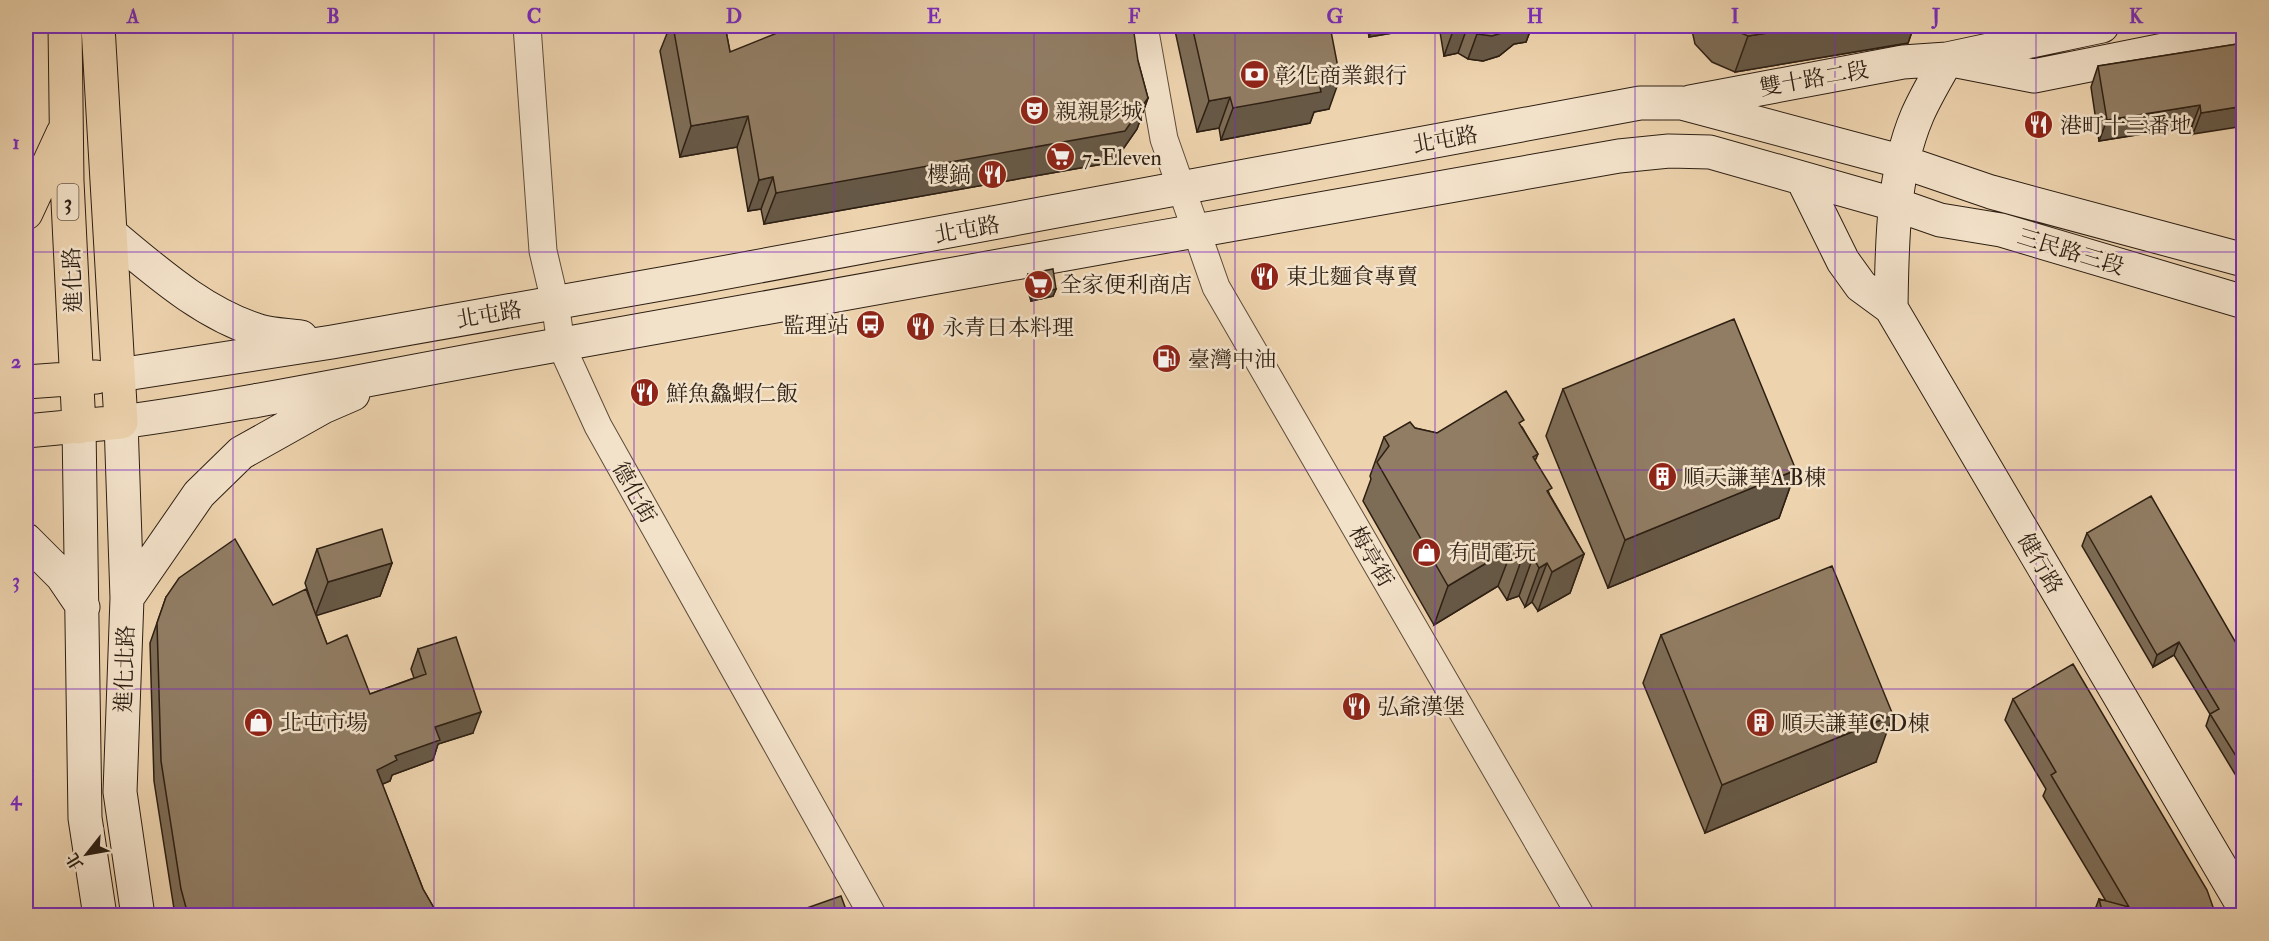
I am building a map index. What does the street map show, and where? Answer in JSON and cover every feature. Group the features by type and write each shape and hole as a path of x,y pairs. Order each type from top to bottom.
{"main road":[{"name":"進化路","path":"65,26 66,126 79,427"},
{"name":"進化路","path":"98,26 121,422"},
{"name":"雙十路二段","path":"1682,103 1903,62 1947,59 2102,26"},
{"name":"雙十路二段","path":"1947,59 2034,76 2244,34"},
{"path":"1891,308 1892,259 1903,162 1917,117 1947,59"},
{"name":"北屯路","path":"26,382 119,375 332,342 1640,103 1682,103 1903,162"},
{"path":"26,213 66,126"},
{"name":"北屯路","path":"26,431 79,427 192,412 407,371 886,288 1196,229 1618,156 1670,151 1710,152 1897,205"},
{"name":"三民路三段","path":"1903,162 1991,192 2244,260"},
{"path":"1803,180 1843,261 1861,286 1891,308"},
{"name":"三民路三段","path":"1897,205 1940,220 2001,230 2244,302"},
{"path":"111,235 183,292 222,317 261,332 332,342"},
{"name":"健行路","path":"1891,308 2244,907"},
{"path":"127,598 199,494 241,453 323,407 407,371"},
{"name":"進化北路","path":"121,422 127,598 120,792 138,915"},
{"name":"進化北路","path":"79,427 85,818 100,915"},
{"path":"26,540 62,576 83,607"}],"street":[{"name":"德化街","path":"527,26 543,251 555,302 561,345 598,426 873,915"},
{"name":"梅亭街","path":"1144,26 1164,139 1216,287 1581,915"}],"building":[{"path":"673,26 725,26 730,52 777,33 806,33 848,26 955,26 957,32 993,26 1133,26 1138,61 1148,98 1125,131 776,193 773,177 759,180 748,116 691,126"},
{"name":"彰化商業銀行","path":"1192,26 1330,26 1340,78 1319,82 1321,92 1233,108 1230,97 1209,101"},
{"path":"1452,26 1515,26 1492,36 1477,34 1467,28 1453,31"},
{"path":"1724,26 1812,26 1748,36"},
{"path":"2244,43 2244,106 2201,113 2200,105 2107,120 2098,66"},
{"path":"1053,269 1056,289 1033,294 1028,274"},
{"name":"順天謙華A.B棟","path":"1734,319 1796,470 1625,540 1563,389"},
{"path":"1506,391 1524,420 1519,423 1538,454 1533,457 1552,488 1547,491 1584,554 1552,572 1547,563 1539,568 1533,557 1521,561 1513,547 1448,586 1377,462 1389,446 1384,437 1410,422 1415,428 1437,433"},
{"path":"2151,496 2240,650 2244,648 2244,769 2210,714 2219,709 2179,642 2157,655 2087,533"},
{"path":"382,529 392,563 328,582 317,549"},
{"name":"北屯市場","path":"235,539 273,605 306,589 327,644 347,635 370,694 426,674 418,649 456,637 481,712 435,727 440,740 395,756 397,760 377,770 423,889 438,915 188,915 181,889 161,761 157,623 166,597 179,578"},
{"name":"順天謙華C.D棟","path":"1832,566 1893,715 1722,785 1661,635"},
{"path":"2073,664 2207,890 2213,907 2210,915 2103,915 2099,899 2129,907 2051,775 2056,772 2013,699"},
{"path":"26,756 33,772 26,775"},
{"path":"26,781 33,800 26,803"},
{"path":"841,896 848,915 787,915"}],"place":[{"name":"彰化商業銀行","path":"1254,75"},
{"name":"親親影城","path":"1034,111"},
{"name":"港町十三番地","path":"2039,125"},
{"name":"7-Eleven","path":"1061,157"},
{"name":"櫻鍋","path":"992,174"},
{"name":"東北麵食專賣","path":"1265,276"},
{"name":"全家便利商店","path":"1039,284"},
{"name":"監理站","path":"870,325"},
{"name":"永青日本料理","path":"921,327"},
{"name":"臺灣中油","path":"1167,359"},
{"name":"鮮魚鱻蝦仁飯","path":"645,393"},
{"name":"順天謙華A.B棟","path":"1662,477"},
{"name":"有間電玩","path":"1427,552"},
{"name":"弘爺漢堡","path":"1356,706"},
{"name":"北屯市場","path":"259,722"},
{"name":"順天謙華C.D棟","path":"1760,723"}]}
